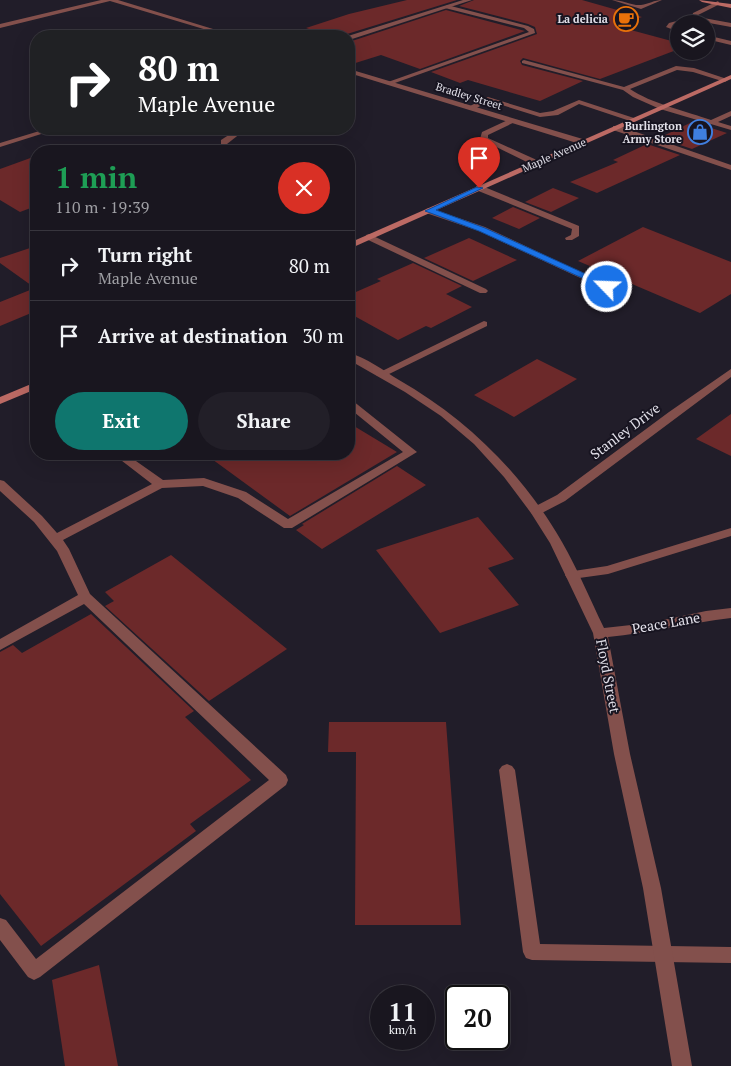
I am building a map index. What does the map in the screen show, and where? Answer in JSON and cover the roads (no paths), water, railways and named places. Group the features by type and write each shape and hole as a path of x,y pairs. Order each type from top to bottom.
{"main road":[{"path":"702,0 731,6"},
{"name":"Maple Avenue","path":"355,243 728,78"},
{"path":"0,401 30,388"}],"street":[{"path":"0,26 108,0"},
{"path":"112,0 213,30"},
{"path":"355,36 469,0"},
{"path":"615,0 641,7 660,0"},
{"path":"695,15 718,3"},
{"path":"390,83 532,33 532,30 526,27 447,7"},
{"path":"715,22 731,25"},
{"path":"715,39 731,43"},
{"path":"524,62 625,89 635,96 663,107 731,128"},
{"path":"625,89 676,68 728,78"},
{"name":"Bradley Street","path":"355,73 583,142"},
{"path":"470,108 488,99 540,115 555,112 579,102 633,119"},
{"path":"712,122 731,113"},
{"path":"513,121 486,134 484,139 536,163"},
{"path":"616,128 731,168"},
{"path":"0,145 33,135"},
{"path":"224,142 234,135"},
{"path":"479,188 576,228 575,236 569,238"},
{"path":"429,211 482,230 607,287"},
{"path":"369,237 482,291"},
{"path":"381,374 484,324"},
{"name":"Floyd Street","path":"355,359 409,390 445,414 478,442 508,474 536,511 556,543 600,633 622,754 652,888 682,1066"},
{"name":"Stanley Drive","path":"536,511 561,498 731,372"},
{"path":"55,539 160,484 204,482 242,495 288,525 410,452 355,408"},
{"path":"127,460 160,484"},
{"path":"0,484 38,520 63,549 85,597 280,780 34,971 0,926"},
{"path":"572,575 608,570 731,532"},
{"path":"0,645 85,597"},
{"name":"Peace Lane","path":"600,633 649,628 706,616 731,613"},
{"path":"507,770 532,952 731,955"}],"place":[{"name":"La delicia","path":"626,19"},
{"name":"Burlington Army Store","path":"700,132"}]}
